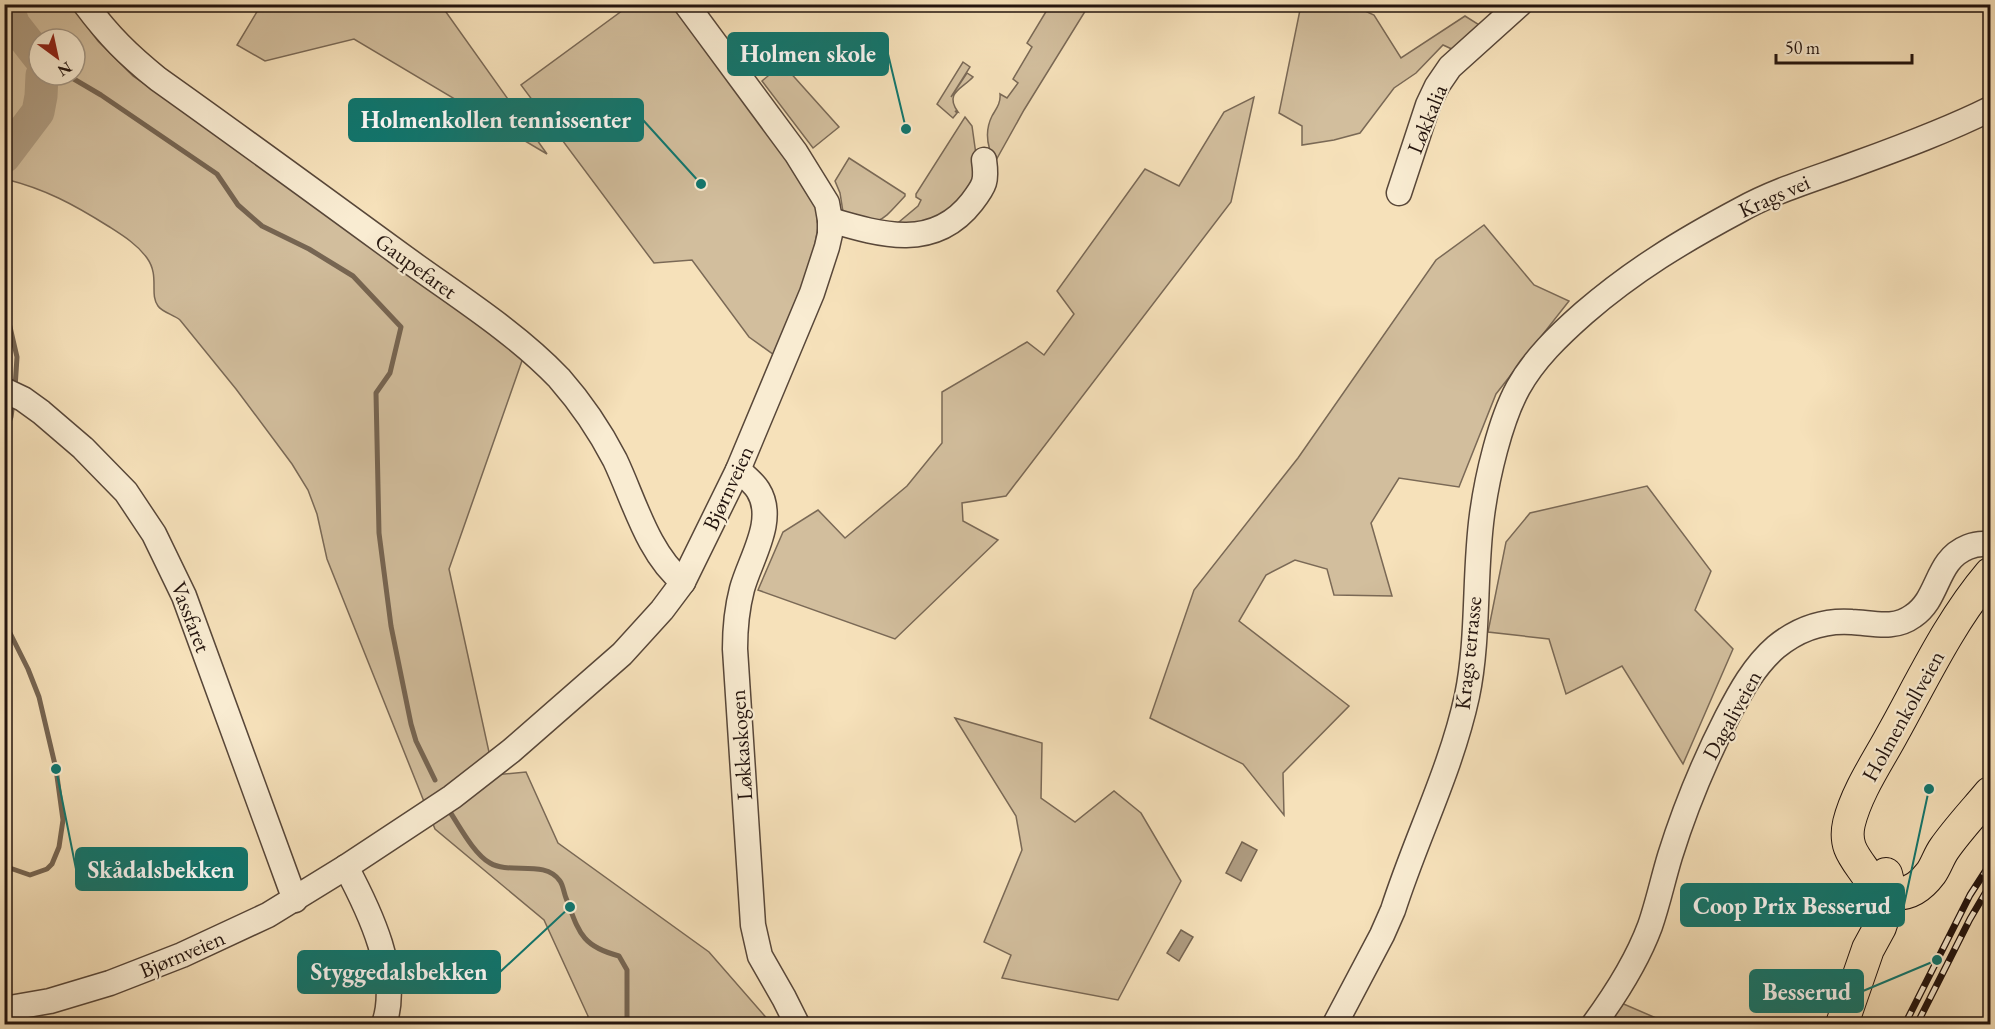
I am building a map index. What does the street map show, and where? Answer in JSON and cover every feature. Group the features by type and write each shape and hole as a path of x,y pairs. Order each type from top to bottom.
{"main road":[{"name":"Holmenkollveien","path":"1879,880 1851,853 1847,838 1857,801 1943,643 1990,574"},
{"path":"1842,1024 1868,949 1866,923 1879,880 1943,850 1990,793"}],"street":[{"name":"Gaupefaret","path":"85,4 128,55 158,79 475,309 540,360 578,401 599,430 656,551 665,565 683,582"},
{"name":"Bjørnveien","path":"4,1009 50,1001 130,975 240,930 295,900 452,797 511,751 622,654 662,610 683,582 738,471 812,293 830,234 827,203 796,153 686,4"},
{"name":"Løkkalia","path":"1399,193 1428,105 1437,86 1450,67 1520,4"},
{"name":"Krags vei","path":"1576,320 1615,286 1649,262 1744,208 1793,185 1857,164 1990,109"},
{"path":"830,220 871,231 909,236 939,229 963,213 980,191 987,177 984,160"},
{"name":"Krags terrasse","path":"1335,1024 1382,935 1460,722 1471,674 1482,515 1488,480 1508,409 1526,374 1576,320"},
{"name":"Vassfaret","path":"14,394 62,428 103,466 126,492 154,534 184,596 295,900"},
{"name":"Løkkaskogen","path":"738,471 757,488 763,498 765,509 760,540 740,597 735,649 753,925 760,956 797,1024"},
{"name":"Dagaliveien","path":"1594,1024 1622,983 1644,941 1690,797 1709,753 1749,677 1764,658 1791,636 1815,625 1830,622 1877,625 1904,622 1927,602 1944,567 1953,557 1962,549 1976,544 1990,545"},
{"path":"346,867 367,909 383,957 389,988 389,1004 384,1024"}],"shaded area":[{"path":"4,5 71,5 98,41 133,76 314,202 524,355 449,569 494,775 526,772 558,843 709,952 770,1024 587,1024 588,1016 544,920 435,829 327,559 317,514 308,490 292,464 236,389 180,320 158,306 154,296 153,271 139,248 71,204 33,187 5,179"},
{"path":"261,5 441,5 547,154 354,39 265,61 237,45"},
{"path":"630,5 675,5 744,94 816,204 819,222 813,254 777,357 749,337 692,260 654,263 521,85"},
{"path":"1047,5 1089,5 1024,110 995,162 990,151 988,128 999,103 1000,94 1007,98 1018,83 1013,79 1032,47 1027,43 1047,10"},
{"path":"1301,5 1352,5 1374,15 1401,58 1465,16 1481,26 1454,50 1443,45 1416,73 1394,88 1360,133 1302,145 1302,126 1279,113"},
{"path":"761,40 839,127 813,148 762,81 768,76 748,51"},
{"path":"963,62 970,67 951,97 967,73 973,77 954,96 954,106 958,112 955,111 957,113 953,118 937,104"},
{"path":"1254,97 1231,202 1006,496 962,503 963,521 998,540 895,639 758,590 783,532 818,510 845,538 907,486 942,443 942,392 1027,342 1044,355 1074,314 1057,291 1145,169 1179,186 1224,112"},
{"path":"965,117 972,126 979,176 948,217 893,227 918,206 921,200 916,197 916,194"},
{"path":"849,158 905,194 890,212 879,220 844,218 840,193 835,181"},
{"path":"1484,225 1534,285 1569,301 1496,394 1459,487 1399,478 1371,523 1392,596 1334,595 1327,569 1295,560 1266,575 1239,621 1349,706 1283,773 1284,815 1243,764 1150,718 1194,590 1298,458 1436,260"},
{"path":"1647,486 1711,571 1695,610 1733,649 1683,764 1622,666 1566,694 1549,639 1488,632 1506,542 1530,513"},
{"path":"955,718 1042,743 1041,798 1075,822 1114,791 1141,813 1181,881 1118,1000 1002,978 1011,955 984,942 1022,850 1016,816"},
{"path":"1242,842 1257,850 1241,881 1226,873"},
{"path":"1181,930 1193,937 1179,961 1167,953"},
{"path":"1619,1002 1670,1024 1607,1024"}],"waterway":[{"path":"6,4 14,25 27,42"},
{"path":"4,157 38,112 41,87"},
{"path":"87,87 217,174 238,205 262,226 309,249 353,276 401,327 390,373 376,393 379,533 391,626 411,724 416,741 435,780"},
{"path":"4,301 17,357 15,388"},
{"path":"4,436 13,403"},
{"path":"4,621 39,697 56,769 63,820 59,847 52,864 47,869 30,875 4,866"},
{"path":"450,812 473,847 490,863 507,868 546,871 554,874 560,881 574,920 583,936 597,948 619,956 627,970 627,1024"}],"railway":[{"path":"1905,1024 1970,895 1990,864"},
{"path":"1917,1024 1970,919 1990,885"}],"place":[{"name":"Holmen skole","path":"906,129"},
{"name":"Holmenkollen tennissenter","path":"701,184"},
{"name":"Skådalsbekken","path":"56,769"},
{"name":"Coop Prix Besserud","path":"1929,789"},
{"name":"Styggedalsbekken","path":"570,907"},
{"name":"Besserud","path":"1937,960"}]}
